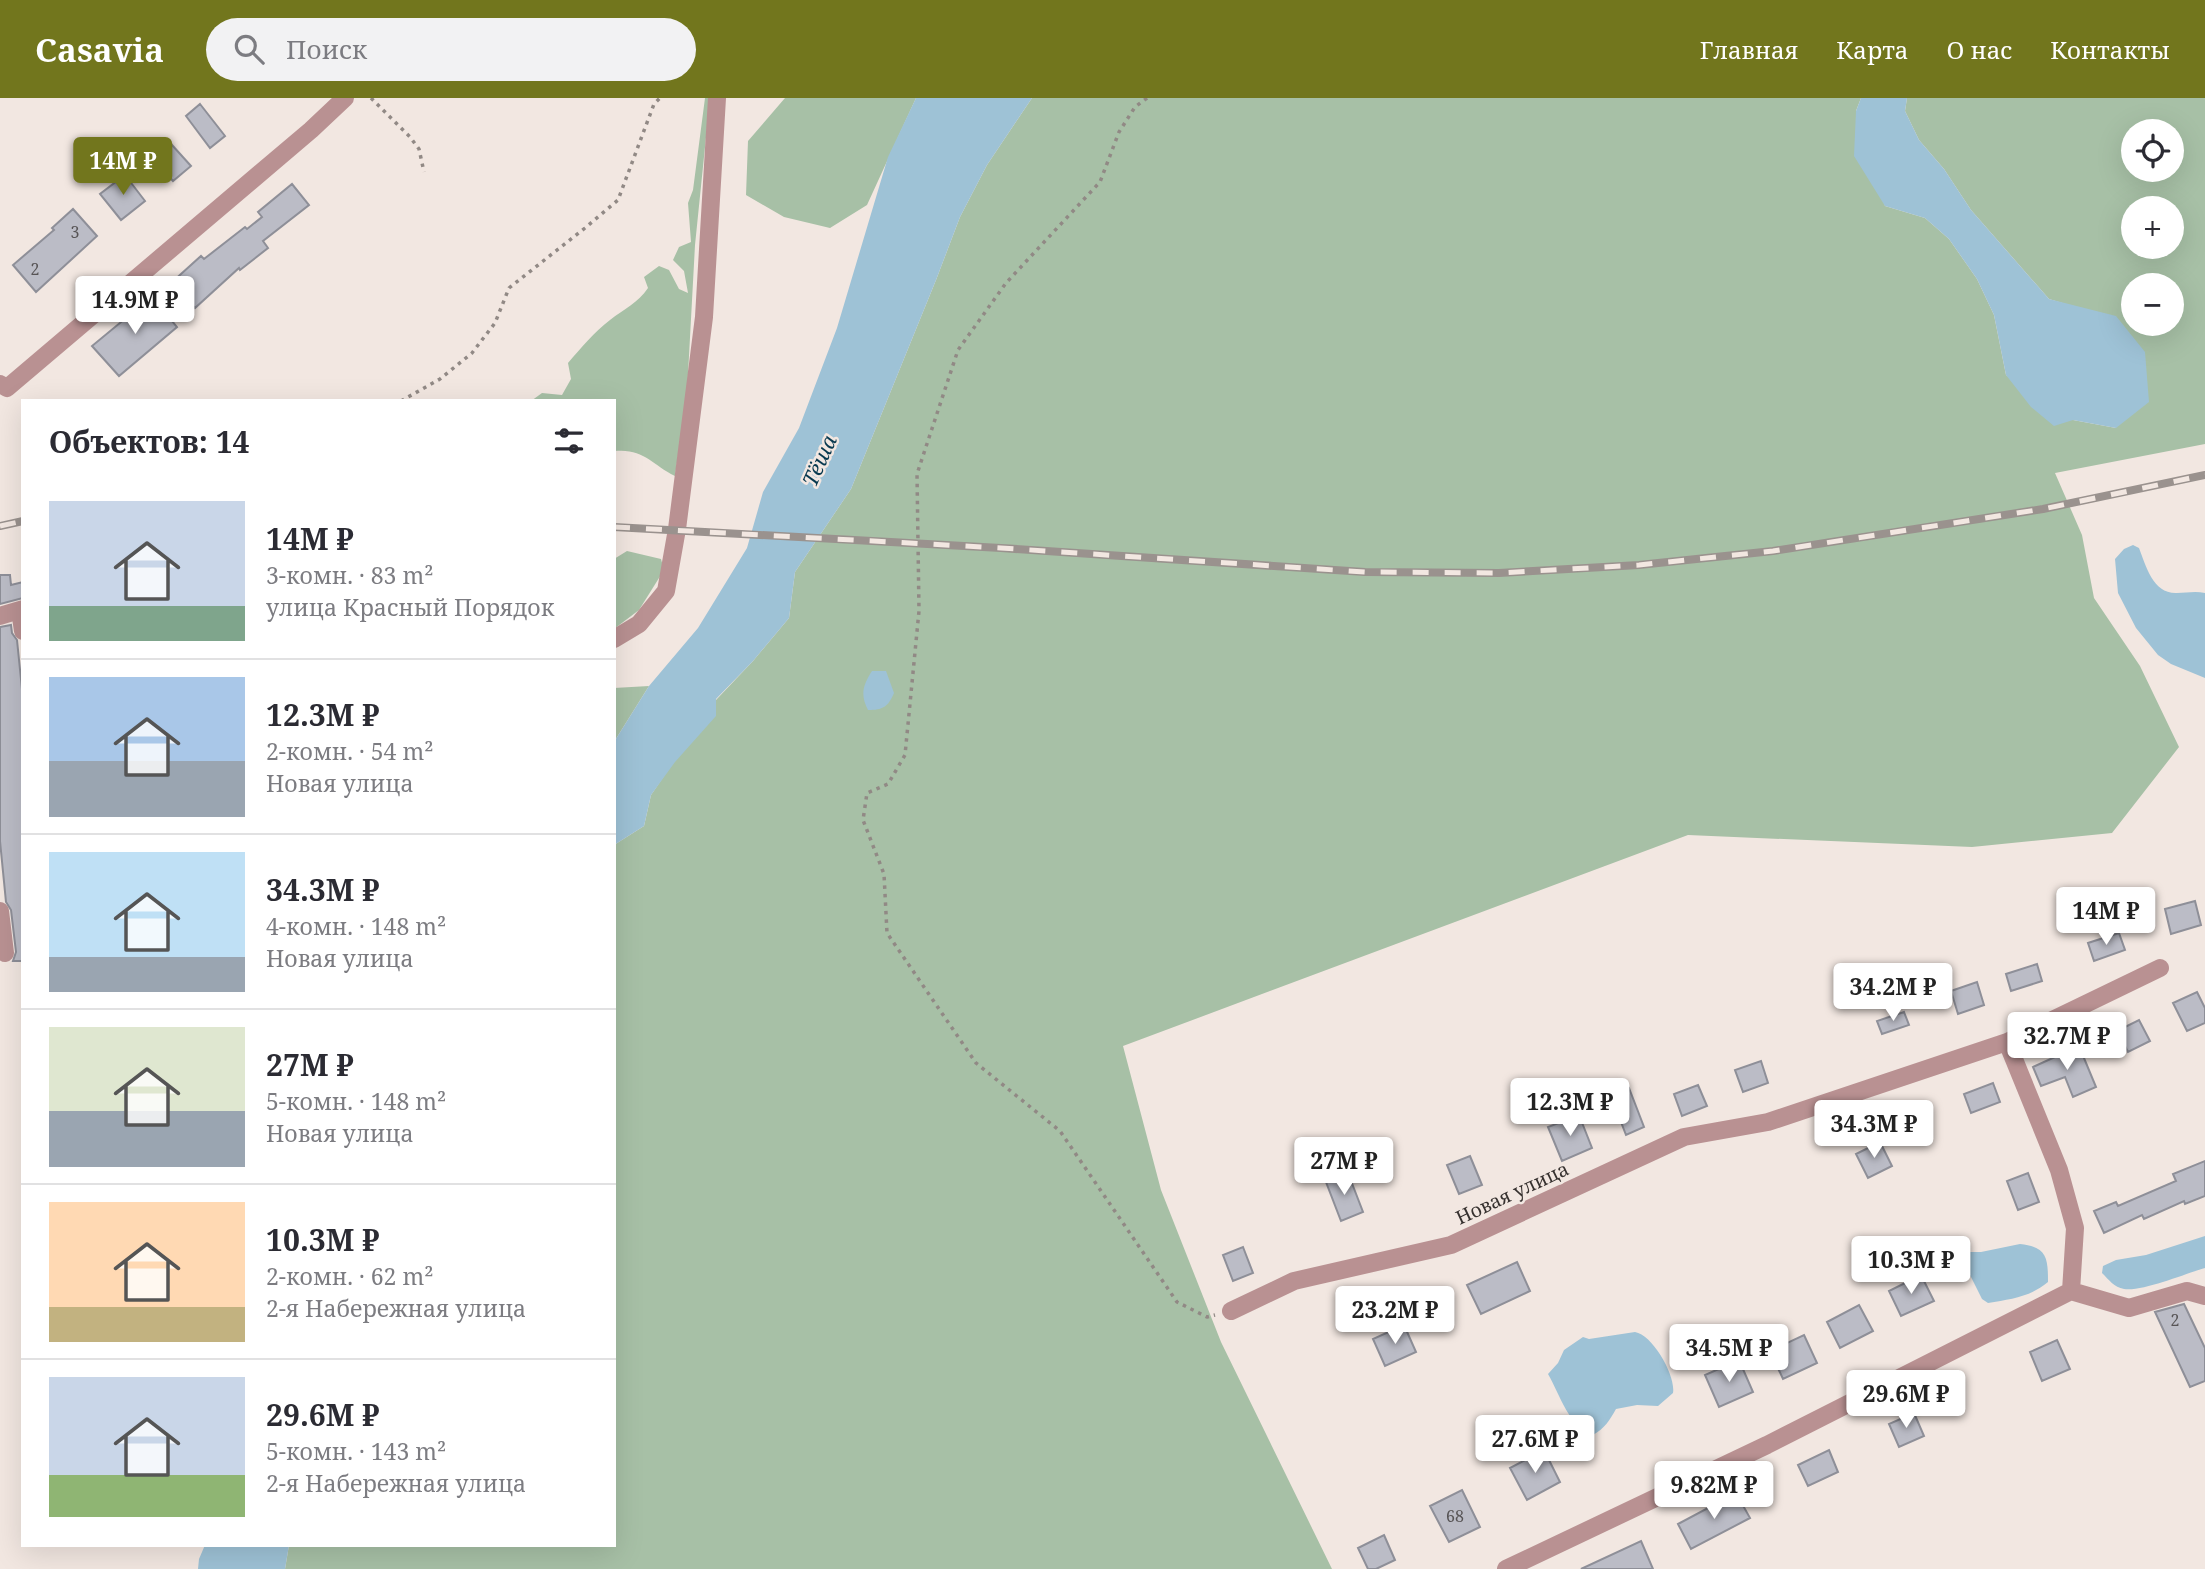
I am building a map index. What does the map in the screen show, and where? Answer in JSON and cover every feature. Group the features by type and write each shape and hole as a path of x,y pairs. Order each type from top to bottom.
{"street":[{"path":"4,386 311,130 345,98"},
{"path":"616,638 639,624 666,591 677,528 704,317 717,98"},
{"path":"0,615 21,610"},
{"path":"0,911 9,953"},
{"name":"Новая улица","path":"1231,1311 1294,1281 1451,1245 1684,1137 1768,1122 2007,1042 2160,968"},
{"path":"2007,1042 2059,1170 2075,1228 2071,1291"},
{"path":"1506,1569 1767,1444 2071,1291 2129,1308 2187,1291 2205,1296"}],"path":[{"path":"371,98 419,149 424,172"},
{"path":"405,399 440,379 472,354 495,323 509,288 618,200 654,104 660,98"},
{"path":"1147,98 1135,107 1119,132 1100,182 1006,283 958,350 918,474 919,611 905,755 888,784 867,793 863,820 884,874 887,933 976,1063 1060,1131 1177,1301 1207,1317 1231,1311"}],"green space":[{"path":"705,98 710,98 695,245 687,393 675,476 640,454 616,451 616,399 534,399 542,393 562,395 571,379 568,363 610,320 640,298 648,288 644,277 659,266 669,270 679,289 688,293 684,271 673,260 679,247 691,242 688,203 693,190"},
{"path":"785,98 916,98 867,205 830,228 784,217 746,195 748,141"},
{"path":"1032,98 1861,98 1856,111 1885,206 1925,218 1949,239 1977,279 1994,315 2006,375 2073,420 2116,428 2072,306 2049,299 1971,210 1944,169 1919,140 1905,111 1907,98 2205,98 2205,444 2055,473 2082,535 2094,598 2140,666 2179,747 2112,833 1972,847 1688,835 1123,1046 1161,1190 1221,1342 1332,1569 285,1569 289,1547 616,1547 616,844 644,826 651,795 716,700 789,618 795,572 851,489 960,217 987,165"},
{"path":"627,551 661,559 664,570 639,610 616,627 616,558"},
{"path":"649,686 616,739 616,688"}],"water":[{"name":"Тёша","path":"916,98 1032,98 987,165 960,217 851,489 795,572 789,618 716,699 716,716 675,762 651,795 644,826 616,844 616,739 649,686 698,628 747,548 763,492 799,428 837,328 888,157"},
{"path":"1861,98 1907,98 1905,111 1919,140 1944,169 1971,210 2049,299 2116,316 2121,322 2121,336 2132,336 2145,352 2149,402 2116,428 2073,420 2054,426 2031,407 2006,375 1994,315 1977,279 1949,239 1925,218 1885,206 1854,156 1856,111"},
{"path":"2133,545 2139,548 2152,578 2162,589 2177,593 2205,593 2205,678 2171,664 2158,655 2136,628 2118,593 2115,559 2124,549"},
{"path":"872,671 886,671 894,693 884,707 868,710 864,690"},
{"path":"2205,1236 2205,1268 2132,1289 2117,1287 2102,1273 2103,1266 2116,1260 2146,1255"},
{"path":"2020,1244 2036,1248 2044,1255 2048,1282 2027,1294 1988,1303 1982,1299 1962,1259 1967,1252"},
{"path":"1635,1332 1649,1340 1662,1357 1671,1377 1673,1393 1658,1406 1637,1405 1616,1409 1606,1424 1593,1435 1571,1418 1548,1374 1558,1363 1564,1350 1583,1337 1589,1339"},
{"path":"204,1547 289,1547 285,1569 198,1569"}],"building":[{"path":"200,104 225,136 210,148 186,116"},
{"path":"172,145 191,166 173,181 154,160"},
{"path":"125,175 145,201 121,220 100,194"},
{"path":"292,184 309,205 263,241 268,248 240,270 239,268 195,308 171,283 201,256 204,259 262,217 258,212"},
{"path":"73,209 97,236 36,292 13,265 54,230 52,228"},
{"path":"149,299 154,299 177,327 119,376 92,346"},
{"path":"0,575 10,575 11,585 21,582 21,599 0,604"},
{"path":"11,625 17,640 21,679 21,961 13,961 16,952 11,910 6,902 0,841 0,627"},
{"path":"2195,901 2201,925 2171,934 2165,909"},
{"path":"2119,933 2125,950 2094,961 2088,943"},
{"path":"2037,964 2042,981 2011,991 2006,974"},
{"path":"1977,982 1984,1005 1958,1014 1951,991"},
{"path":"2197,992 2205,1008 2205,1023 2187,1031 2173,1003"},
{"path":"1904,1012 1909,1025 1882,1034 1877,1021"},
{"path":"2139,1020 2150,1041 2128,1052 2117,1031"},
{"path":"2079,1046 2096,1087 2073,1097 2065,1077 2041,1086 2033,1067"},
{"path":"1761,1061 1768,1083 1743,1092 1735,1070"},
{"path":"1993,1083 2000,1102 1971,1113 1964,1094"},
{"path":"1698,1085 1707,1106 1682,1116 1674,1094"},
{"path":"1629,1088 1644,1127 1626,1135 1611,1096"},
{"path":"1579,1115 1592,1148 1562,1161 1548,1127"},
{"path":"1880,1142 1892,1166 1868,1178 1856,1154"},
{"path":"1470,1156 1482,1185 1459,1194 1447,1165"},
{"path":"2205,1161 2205,1196 2185,1204 2184,1201 2144,1219 2142,1215 2104,1233 2094,1211 2116,1202 2118,1206 2176,1181 2173,1174"},
{"path":"1348,1173 1363,1212 1341,1221 1326,1182"},
{"path":"2028,1173 2039,1202 2018,1210 2007,1181"},
{"path":"1243,1247 1253,1273 1233,1281 1223,1255"},
{"path":"1517,1262 1530,1291 1481,1314 1467,1285"},
{"path":"1921,1275 1934,1301 1901,1316 1889,1291"},
{"path":"2184,1304 2205,1348 2205,1381 2190,1387 2155,1312"},
{"path":"1859,1305 1873,1331 1840,1348 1827,1322"},
{"path":"1404,1325 1416,1352 1385,1366 1373,1339"},
{"path":"1804,1335 1817,1363 1783,1379 1770,1351"},
{"path":"2057,1340 2070,1369 2042,1381 2030,1352"},
{"path":"1739,1360 1753,1392 1719,1407 1705,1375"},
{"path":"1914,1413 1924,1436 1899,1447 1889,1424"},
{"path":"1544,1450 1560,1482 1527,1500 1510,1468"},
{"path":"1829,1450 1838,1472 1808,1486 1798,1465"},
{"path":"1462,1490 1480,1527 1449,1542 1430,1506"},
{"path":"1736,1493 1750,1518 1691,1549 1678,1524"},
{"path":"1384,1535 1395,1560 1376,1569 1368,1569 1358,1548"},
{"path":"1641,1541 1653,1569 1581,1569"}],"railway":[{"path":"616,527 1001,548 1365,572 1499,573 1639,565 1773,551 2043,509 2205,475"},
{"path":"0,526 21,521"}]}
